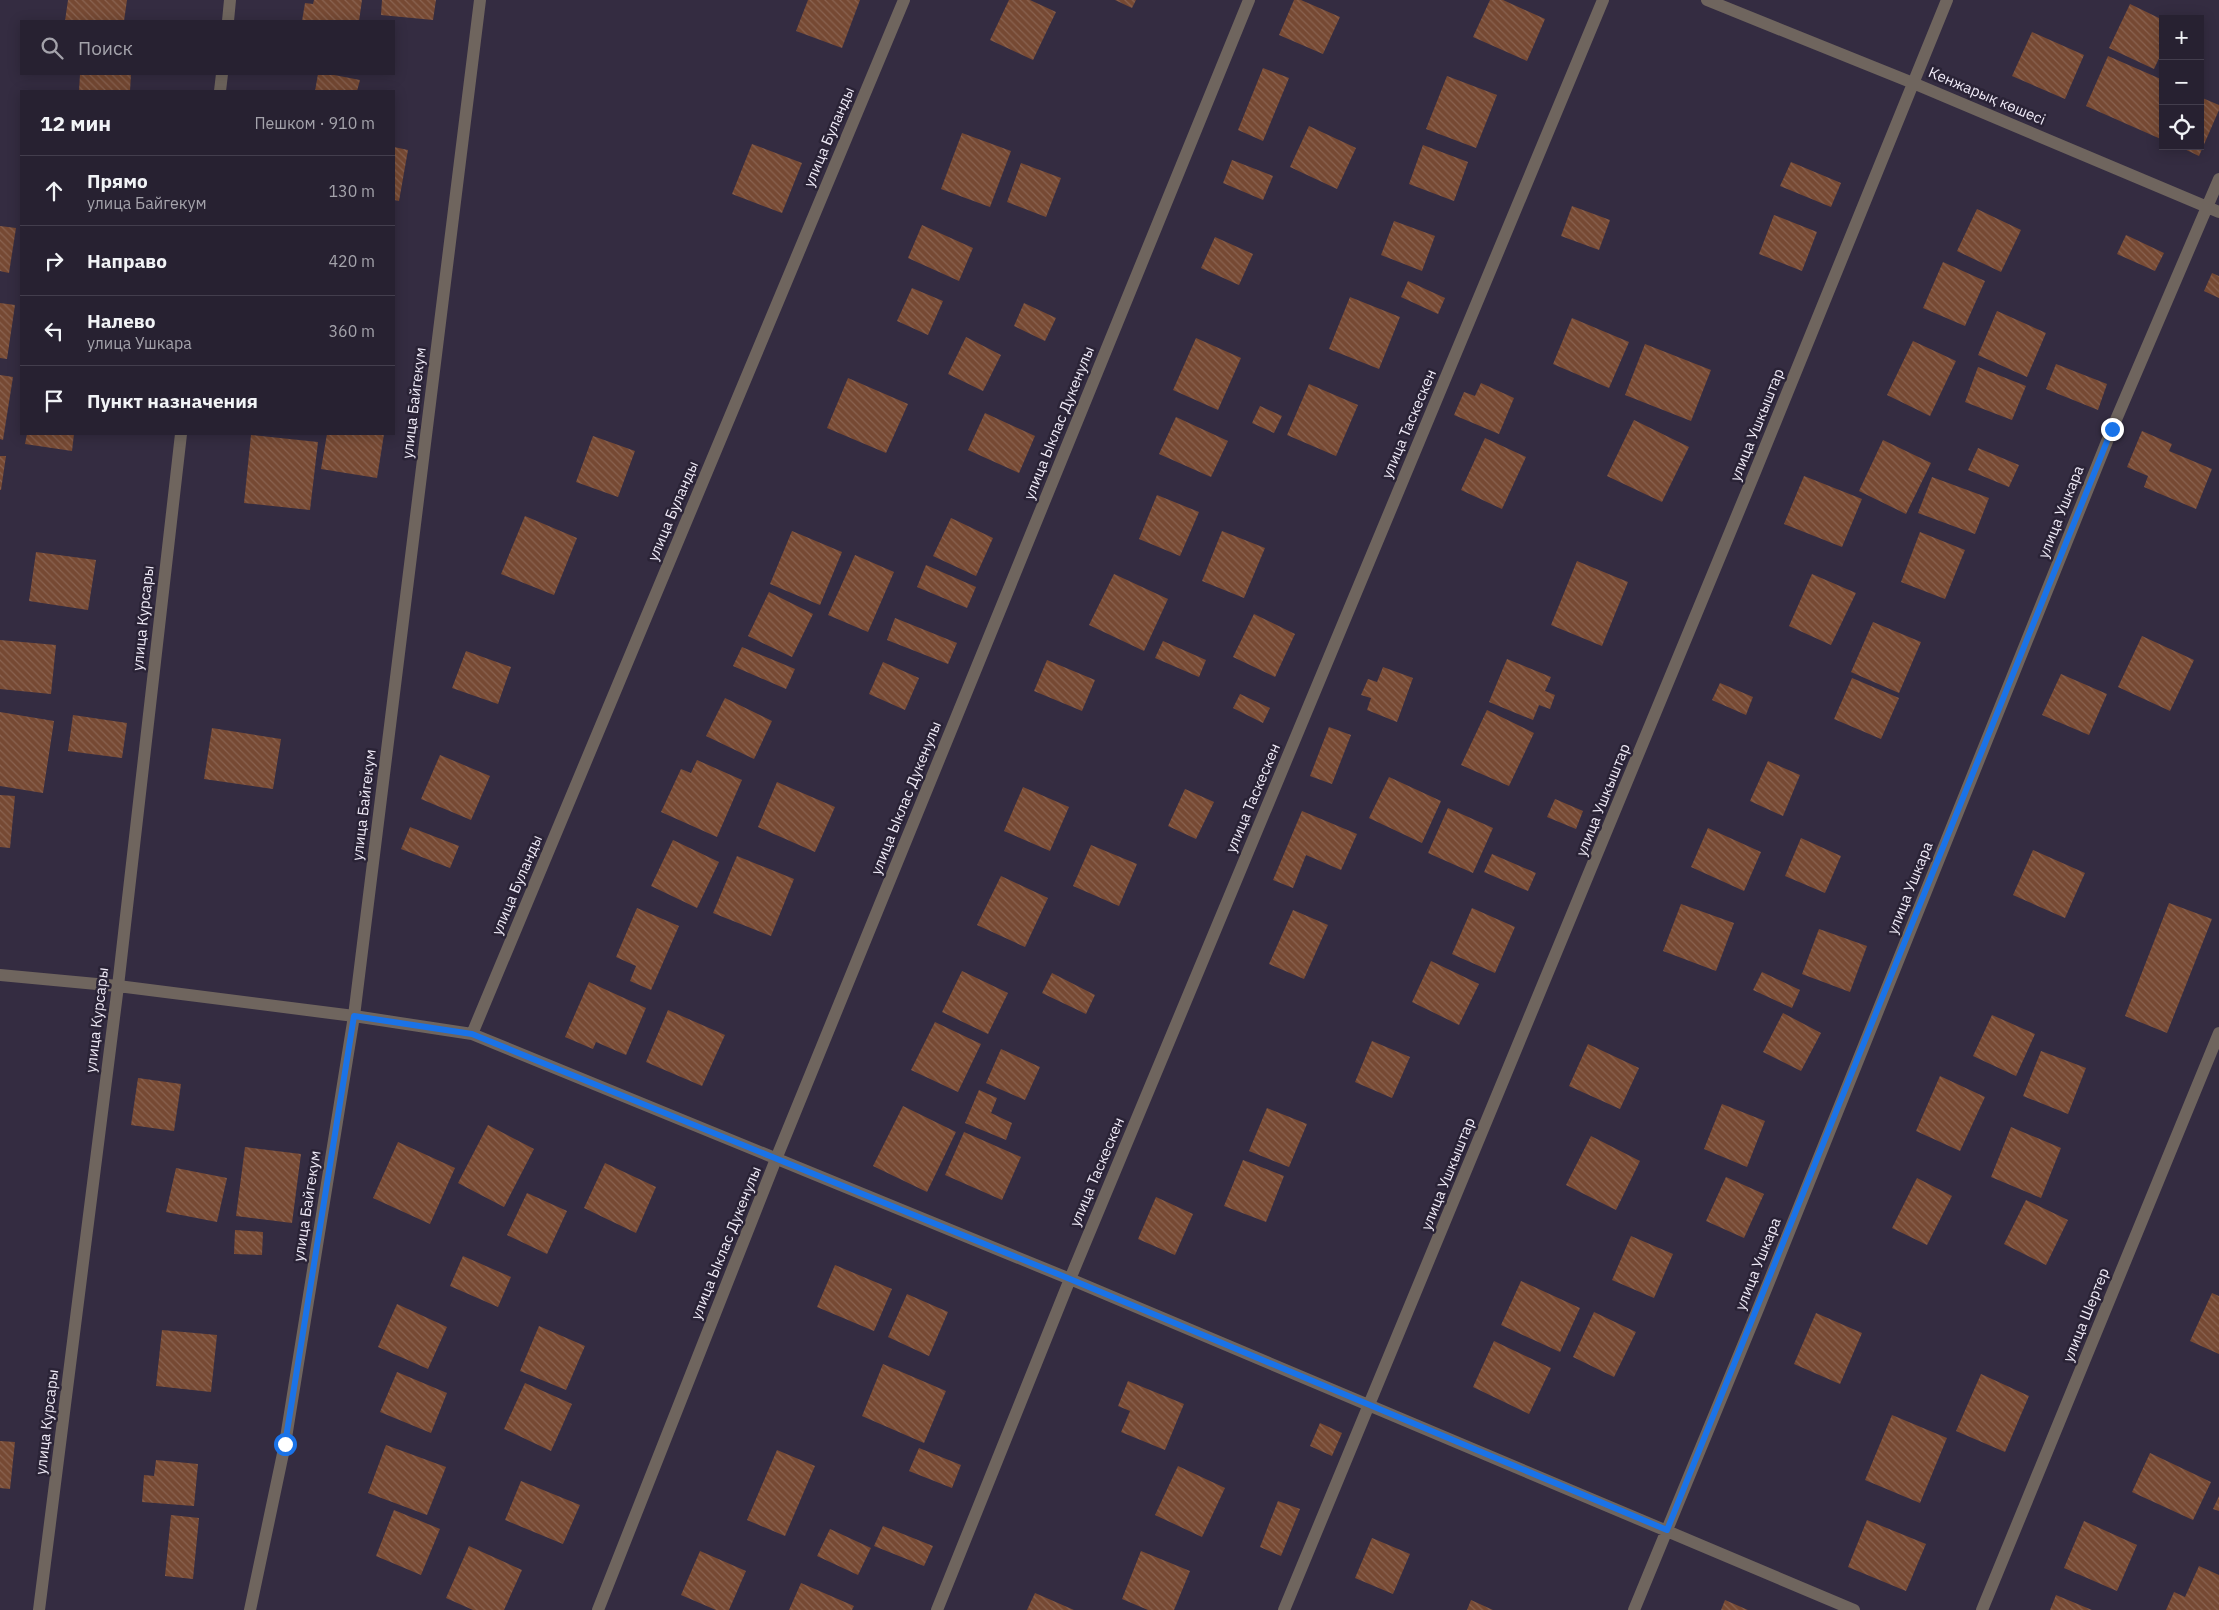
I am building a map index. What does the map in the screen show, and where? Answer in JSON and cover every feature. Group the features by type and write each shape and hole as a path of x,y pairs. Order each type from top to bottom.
{"street":[{"path":"228,20 230,0"},
{"name":"улица Байгекум","path":"250,1610 285,1444 354,1016 480,0"},
{"name":"улица Буланды","path":"472,1034 904,0"},
{"name":"улица Ыклас Дукенулы","path":"598,1610 776,1159 1249,0"},
{"name":"улица Таскескен","path":"937,1610 1070,1279 1603,0"},
{"name":"Кенжарық көшесі","path":"1707,0 1913,82 2213,210"},
{"name":"улица Ушкыштар","path":"1284,1610 1756,472 1947,0"},
{"path":"220,90 222,75"},
{"name":"улица Ушкара","path":"1634,1610 2112,429 2213,210 2219,179"},
{"name":"улица Курсары","path":"40,1610 118,986 181,435"},
{"path":"0,975 118,986 354,1016 472,1034 1070,1279 1854,1610"},
{"name":"улица Шертер","path":"1982,1610 2219,1032"}],"building":[{"path":"68,0 127,0 124,20 65,20"},
{"path":"314,0 362,0 359,20 302,20 305,3 313,4"},
{"path":"382,0 436,0 433,20 381,15"},
{"path":"808,0 860,0 842,48 796,31"},
{"path":"1009,0 1030,0 1056,12 1033,60 990,40"},
{"path":"1115,0 1136,0 1132,8"},
{"path":"1294,0 1301,0 1340,17 1323,54 1279,35"},
{"path":"1490,0 1503,0 1545,19 1527,61 1473,37"},
{"path":"2130,4 2159,18 2159,58 2154,69 2109,48"},
{"path":"2032,32 2084,55 2065,99 2012,76"},
{"path":"2108,56 2159,78 2159,138 2086,106"},
{"path":"1263,68 1289,78 1263,141 1238,130"},
{"path":"80,75 131,75 130,90 79,90"},
{"path":"318,75 334,75 360,80 357,90 315,90"},
{"path":"1447,76 1497,95 1476,148 1426,129"},
{"path":"2204,99 2219,105 2219,110 2204,144"},
{"path":"1309,126 1356,148 1337,189 1290,167"},
{"path":"962,133 1011,151 990,207 941,189"},
{"path":"752,144 802,163 782,213 732,194"},
{"path":"1423,145 1468,162 1454,201 1409,184"},
{"path":"395,147 408,150 399,201 395,200"},
{"path":"2186,150 2202,150 2199,156"},
{"path":"1232,160 1273,176 1263,200 1223,183"},
{"path":"1791,162 1841,183 1831,207 1780,186"},
{"path":"1021,163 1061,178 1046,217 1007,202"},
{"path":"1572,206 1610,220 1599,250 1561,236"},
{"path":"1977,209 2021,230 2001,272 1957,251"},
{"path":"1774,215 1817,232 1802,271 1759,254"},
{"path":"1394,221 1435,236 1422,271 1381,255"},
{"path":"922,225 973,248 959,281 908,258"},
{"path":"0,226 16,228 9,273 0,271"},
{"path":"2126,235 2164,253 2155,271 2117,254"},
{"path":"1215,237 1253,254 1239,285 1201,268"},
{"path":"1943,262 1985,281 1965,326 1923,308"},
{"path":"2212,273 2219,276 2219,298 2204,291"},
{"path":"1408,281 1445,298 1438,314 1401,297"},
{"path":"912,288 943,301 928,335 897,321"},
{"path":"1350,297 1400,317 1379,369 1329,349"},
{"path":"0,303 15,305 7,359 0,358"},
{"path":"1024,303 1056,318 1045,341 1014,326"},
{"path":"1997,311 2046,333 2027,377 1978,355"},
{"path":"1572,318 1629,342 1609,388 1553,364"},
{"path":"966,337 1001,355 983,391 948,374"},
{"path":"1196,338 1241,358 1218,410 1173,390"},
{"path":"1913,341 1956,361 1930,416 1887,395"},
{"path":"1645,344 1711,370 1691,421 1625,395"},
{"path":"2056,364 2107,384 2098,410 2046,389"},
{"path":"1978,367 2026,386 2012,420 1965,402"},
{"path":"0,375 13,377 3,440 0,439"},
{"path":"848,378 908,404 886,453 827,428"},
{"path":"1481,383 1514,398 1499,434 1454,415 1464,392 1475,396"},
{"path":"1309,384 1358,405 1336,456 1287,435"},
{"path":"1260,406 1282,416 1274,433 1252,423"},
{"path":"985,413 1035,436 1019,473 968,450"},
{"path":"1176,417 1228,441 1211,477 1159,454"},
{"path":"1634,420 1689,447 1662,502 1607,476"},
{"path":"2142,431 2172,444 2169,451 2212,469 2196,509 2144,487 2148,476 2127,467"},
{"path":"27,435 74,435 72,451 25,444"},
{"path":"251,435 318,442 310,510 244,503"},
{"path":"327,435 384,435 377,478 321,469"},
{"path":"593,436 635,451 618,497 576,482"},
{"path":"1485,438 1526,457 1502,509 1461,490"},
{"path":"1883,440 1931,463 1906,514 1859,491"},
{"path":"1978,448 2019,465 2009,487 1968,470"},
{"path":"0,456 6,456 1,490 0,490"},
{"path":"1804,476 1862,499 1842,547 1784,524"},
{"path":"1932,477 1989,498 1975,534 1918,513"},
{"path":"1157,495 1199,512 1180,556 1139,539"},
{"path":"525,516 577,538 554,595 501,574"},
{"path":"951,518 993,538 976,576 933,556"},
{"path":"792,531 842,552 820,605 770,584"},
{"path":"1222,531 1265,548 1244,598 1202,581"},
{"path":"1920,532 1965,550 1945,599 1901,582"},
{"path":"36,552 96,560 88,610 29,601"},
{"path":"855,555 894,572 868,632 828,615"},
{"path":"1577,561 1628,582 1602,646 1551,625"},
{"path":"926,565 976,587 967,608 917,587"},
{"path":"1114,574 1168,599 1144,651 1089,625"},
{"path":"1812,574 1856,593 1831,645 1789,626"},
{"path":"769,592 813,614 792,657 748,636"},
{"path":"1254,614 1295,634 1275,677 1233,657"},
{"path":"895,618 957,643 948,664 887,640"},
{"path":"1873,622 1921,642 1899,693 1851,672"},
{"path":"2142,636 2194,660 2170,711 2118,687"},
{"path":"0,640 56,645 51,694 0,689"},
{"path":"1163,641 1206,660 1199,677 1155,658"},
{"path":"742,647 795,669 786,689 733,666"},
{"path":"466,651 511,667 498,704 452,688"},
{"path":"1507,659 1551,677 1545,691 1555,695 1550,709 1539,705 1533,720 1489,702"},
{"path":"1047,660 1095,680 1082,711 1034,691"},
{"path":"883,662 919,678 905,710 869,694"},
{"path":"1383,667 1413,678 1397,722 1367,710 1371,698 1361,695 1368,679 1377,682"},
{"path":"2061,674 2107,694 2089,735 2042,715"},
{"path":"1852,678 1899,698 1881,739 1834,719"},
{"path":"1720,683 1753,697 1746,715 1712,700"},
{"path":"1240,694 1270,708 1263,723 1233,708"},
{"path":"725,698 772,721 754,759 706,736"},
{"path":"1487,710 1534,733 1509,786 1461,765"},
{"path":"0,712 54,721 43,793 0,786"},
{"path":"73,715 127,723 122,758 68,751"},
{"path":"1329,727 1351,735 1332,784 1310,776"},
{"path":"212,728 281,739 273,789 204,779"},
{"path":"440,755 490,776 471,820 421,799"},
{"path":"697,760 742,780 717,837 661,812 681,769 691,773"},
{"path":"1768,761 1800,775 1783,816 1750,801"},
{"path":"1389,777 1441,801 1422,843 1369,818"},
{"path":"777,782 835,807 815,852 758,827"},
{"path":"1023,787 1069,807 1050,851 1004,831"},
{"path":"1185,789 1214,802 1196,839 1168,826"},
{"path":"0,795 15,796 10,848 0,847"},
{"path":"1555,799 1583,811 1576,829 1547,817"},
{"path":"1448,808 1493,828 1473,873 1428,853"},
{"path":"1302,811 1357,834 1341,870 1306,855 1293,888 1273,880"},
{"path":"410,827 459,846 450,868 401,849"},
{"path":"1708,828 1761,852 1744,891 1691,867"},
{"path":"1801,838 1841,856 1825,893 1785,876"},
{"path":"673,840 719,862 697,908 651,886"},
{"path":"1091,845 1137,864 1119,906 1073,886"},
{"path":"2033,850 2085,873 2065,918 2013,895"},
{"path":"1492,854 1536,873 1528,891 1484,872"},
{"path":"737,856 794,879 771,936 713,913"},
{"path":"1001,876 1048,898 1025,947 977,925"},
{"path":"2169,903 2212,919 2167,1033 2125,1016"},
{"path":"1681,904 1734,923 1716,971 1663,951"},
{"path":"637,908 679,926 651,990 630,981 636,966 616,957"},
{"path":"1472,908 1515,927 1495,973 1452,954"},
{"path":"1293,910 1328,925 1304,979 1269,964"},
{"path":"1819,929 1867,946 1850,992 1802,974"},
{"path":"1431,961 1479,984 1459,1025 1412,1002"},
{"path":"962,971 1008,993 988,1034 942,1012"},
{"path":"1762,972 1800,990 1792,1008 1753,990"},
{"path":"1052,973 1095,995 1086,1014 1042,993"},
{"path":"589,982 646,1008 626,1055 596,1042 593,1049 565,1037"},
{"path":"668,1010 725,1035 702,1086 646,1062"},
{"path":"1783,1013 1821,1033 1801,1071 1763,1052"},
{"path":"1992,1015 2035,1034 2016,1076 1973,1056"},
{"path":"935,1022 981,1044 958,1092 911,1070"},
{"path":"1372,1041 1410,1057 1392,1098 1355,1082"},
{"path":"1588,1044 1639,1068 1620,1109 1569,1086"},
{"path":"1001,1049 1040,1067 1025,1100 986,1083"},
{"path":"2041,1051 2086,1068 2068,1114 2023,1096"},
{"path":"1940,1076 1985,1097 1960,1151 1916,1131"},
{"path":"138,1078 181,1084 174,1131 131,1125"},
{"path":"979,1090 997,1098 991,1113 1012,1123 1006,1140 965,1123"},
{"path":"1722,1104 1765,1121 1747,1167 1704,1149"},
{"path":"903,1106 956,1132 927,1192 873,1166"},
{"path":"1267,1108 1307,1124 1289,1167 1249,1151"},
{"path":"488,1125 534,1149 504,1207 458,1183"},
{"path":"2011,1127 2061,1148 2041,1198 1991,1177"},
{"path":"964,1132 1021,1157 1002,1200 945,1175"},
{"path":"1591,1136 1640,1161 1616,1210 1566,1185"},
{"path":"398,1142 455,1168 430,1224 373,1198"},
{"path":"245,1147 301,1154 292,1223 236,1216"},
{"path":"1243,1160 1284,1176 1266,1222 1224,1206"},
{"path":"605,1163 656,1187 636,1233 584,1208"},
{"path":"176,1168 227,1178 217,1222 166,1212"},
{"path":"1726,1177 1764,1194 1744,1238 1706,1221"},
{"path":"1917,1178 1952,1196 1927,1245 1892,1228"},
{"path":"527,1193 567,1211 547,1254 507,1235"},
{"path":"1156,1197 1193,1214 1175,1255 1138,1239"},
{"path":"2026,1200 2068,1220 2046,1265 2004,1244"},
{"path":"235,1230 263,1232 262,1255 234,1254"},
{"path":"1631,1236 1673,1254 1654,1298 1612,1280"},
{"path":"463,1256 511,1277 498,1307 450,1286"},
{"path":"835,1265 892,1289 874,1331 817,1307"},
{"path":"1521,1281 1580,1308 1560,1352 1501,1325"},
{"path":"2212,1293 2219,1296 2219,1354 2190,1341"},
{"path":"907,1294 948,1312 929,1356 888,1337"},
{"path":"397,1304 447,1327 428,1369 378,1347"},
{"path":"1594,1312 1636,1332 1614,1377 1573,1357"},
{"path":"1816,1313 1862,1333 1840,1384 1794,1364"},
{"path":"539,1326 585,1346 566,1390 520,1371"},
{"path":"162,1330 217,1335 211,1392 156,1386"},
{"path":"1494,1341 1551,1368 1529,1414 1473,1387"},
{"path":"883,1364 946,1391 924,1443 862,1416"},
{"path":"397,1372 447,1393 431,1433 380,1412"},
{"path":"1981,1374 2029,1396 2005,1452 1956,1431"},
{"path":"1128,1381 1184,1404 1165,1450 1121,1432 1130,1411 1118,1406"},
{"path":"525,1383 572,1404 551,1451 504,1429"},
{"path":"1892,1415 1947,1438 1920,1503 1865,1480"},
{"path":"1320,1423 1342,1433 1332,1456 1310,1446"},
{"path":"0,1441 15,1442 10,1489 0,1488"},
{"path":"386,1445 446,1467 427,1515 368,1493"},
{"path":"919,1448 961,1465 952,1488 909,1471"},
{"path":"777,1450 815,1466 785,1536 747,1520"},
{"path":"2150,1453 2211,1482 2193,1520 2132,1492"},
{"path":"156,1460 198,1464 194,1506 142,1502 144,1475 154,1476"},
{"path":"1178,1466 1225,1488 1202,1537 1155,1515"},
{"path":"521,1481 580,1505 563,1544 505,1520"},
{"path":"2219,1496 2219,1511 2213,1509"},
{"path":"1278,1501 1300,1509 1281,1556 1260,1547"},
{"path":"394,1510 440,1529 421,1575 376,1556"},
{"path":"171,1515 199,1518 193,1579 165,1576"},
{"path":"1867,1520 1926,1544 1906,1591 1848,1567"},
{"path":"2084,1521 2137,1545 2117,1591 2064,1568"},
{"path":"883,1526 933,1546 924,1566 874,1546"},
{"path":"830,1529 871,1548 858,1575 817,1556"},
{"path":"1372,1538 1410,1554 1393,1594 1355,1578"},
{"path":"469,1546 522,1570 504,1610 473,1610 446,1598"},
{"path":"700,1551 746,1571 729,1610 716,1610 681,1595"},
{"path":"1141,1551 1190,1571 1174,1610 1148,1610 1122,1599"},
{"path":"2199,1566 2219,1575 2219,1610 2166,1610 2174,1592 2185,1597"},
{"path":"801,1583 854,1606 852,1610 789,1610"},
{"path":"1035,1593 1074,1610 1027,1610"},
{"path":"2056,1595 2092,1610 2050,1610"},
{"path":"1471,1600 1493,1610 1467,1610"},
{"path":"1725,1600 1748,1610 1721,1610"}],"route":[{"path":"285,1444 354,1016 472,1034 1070,1279 1667,1530 1758,1309 2112,429"}]}
